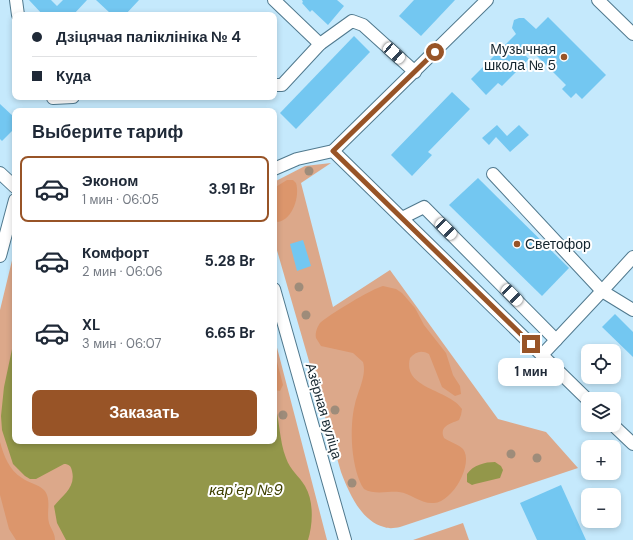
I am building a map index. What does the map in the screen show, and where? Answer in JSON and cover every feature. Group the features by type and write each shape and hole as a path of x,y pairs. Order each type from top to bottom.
{"street":[{"path":"16,0 18,12"},
{"path":"274,0 320,44"},
{"path":"277,168 297,160 333,151 487,0"},
{"path":"598,0 633,34"},
{"path":"277,85 282,85 320,44 352,21 363,25 414,72"},
{"path":"333,151 581,393"},
{"path":"0,173 12,184"},
{"path":"493,174 602,291 633,310"},
{"path":"402,218 424,207 556,340"},
{"path":"0,256 12,211"},
{"path":"542,355 633,257"},
{"path":"486,300 501,284"},
{"name":"Азёрная вуліца","path":"277,301 345,540"},
{"path":"620,432 633,444"}],"shaded area":[{"path":"331,163 301,183 333,307 390,270 498,419 546,432 578,468 400,527 390,528 376,524 362,512 352,497 341,472 277,250 277,180 305,166"},
{"path":"287,180 293,180 296,183 297,188 296,200 291,212 283,220 278,222 277,222 277,186"},
{"name":"карʼер №9","path":"12,260 12,444 277,444 277,348 327,540 0,540 0,310"},
{"path":"383,286 396,289 402,293 415,308 424,325 446,353 453,375 460,386 461,394 455,396 442,387 429,354 419,352 410,358 409,368 413,376 428,388 456,402 462,409 459,420 446,426 443,434 444,438 463,449 466,455 464,472 460,481 448,496 441,501 434,503 424,502 408,494 399,492 372,492 364,489 356,471 352,448 353,413 362,383 364,372 363,362 353,353 321,346 316,338 317,328 324,319"},
{"path":"277,362 283,385 280,391 277,390"},
{"path":"0,442 10,467 17,475 42,488 48,497 49,523 54,533 55,540 16,540 9,529 0,495"},
{"path":"463,523 469,540 413,540"}],"water":[{"name":"карʼер №9","path":"12,349 12,444 277,444 277,415 286,458 305,486 310,499 312,520 308,540 66,540 57,523 54,506 68,490 72,482 72,471 68,465 64,464 36,479 30,479 13,464 2,430 1,416 4,387"},
{"path":"495,462 501,466 503,470 500,478 472,485 467,482 467,474 472,468 483,463"}],"building":[{"path":"29,0 51,0 57,6 63,0 87,0 76,12 40,12"},
{"path":"96,0 139,0 128,12 109,12"},
{"path":"302,0 337,0 344,6 328,25 312,10 310,12 302,3"},
{"path":"414,0 455,0 421,36 399,16"},
{"name":"Музычная школа № 5","path":"548,17 606,75 582,99 576,93 571,98 562,89 566,85 531,50 525,55 529,59 502,86 498,83 486,95 471,79 516,34 512,28 514,20 524,18 536,29"},
{"path":"354,36 370,52 296,129 280,113"},
{"path":"452,92 470,109 428,152 432,155 412,176 391,155"},
{"path":"0,104 12,115 12,131 2,141 0,139"},
{"path":"497,125 507,136 519,125 529,135 510,152 496,137 489,145 482,138"},
{"name":"Светофор","path":"478,178 569,268 542,296 449,205"},
{"path":"303,240 311,266 297,271 290,244"},
{"path":"615,314 633,332 633,357 621,344 602,327"},
{"path":"561,485 586,540 537,540 520,503"}],"place":[{"name":"Музычная школа № 5","path":"564,57"},
{"name":"Светофор","path":"517,244"}],"route":[{"path":"435,52 333,151 531,344"}]}
